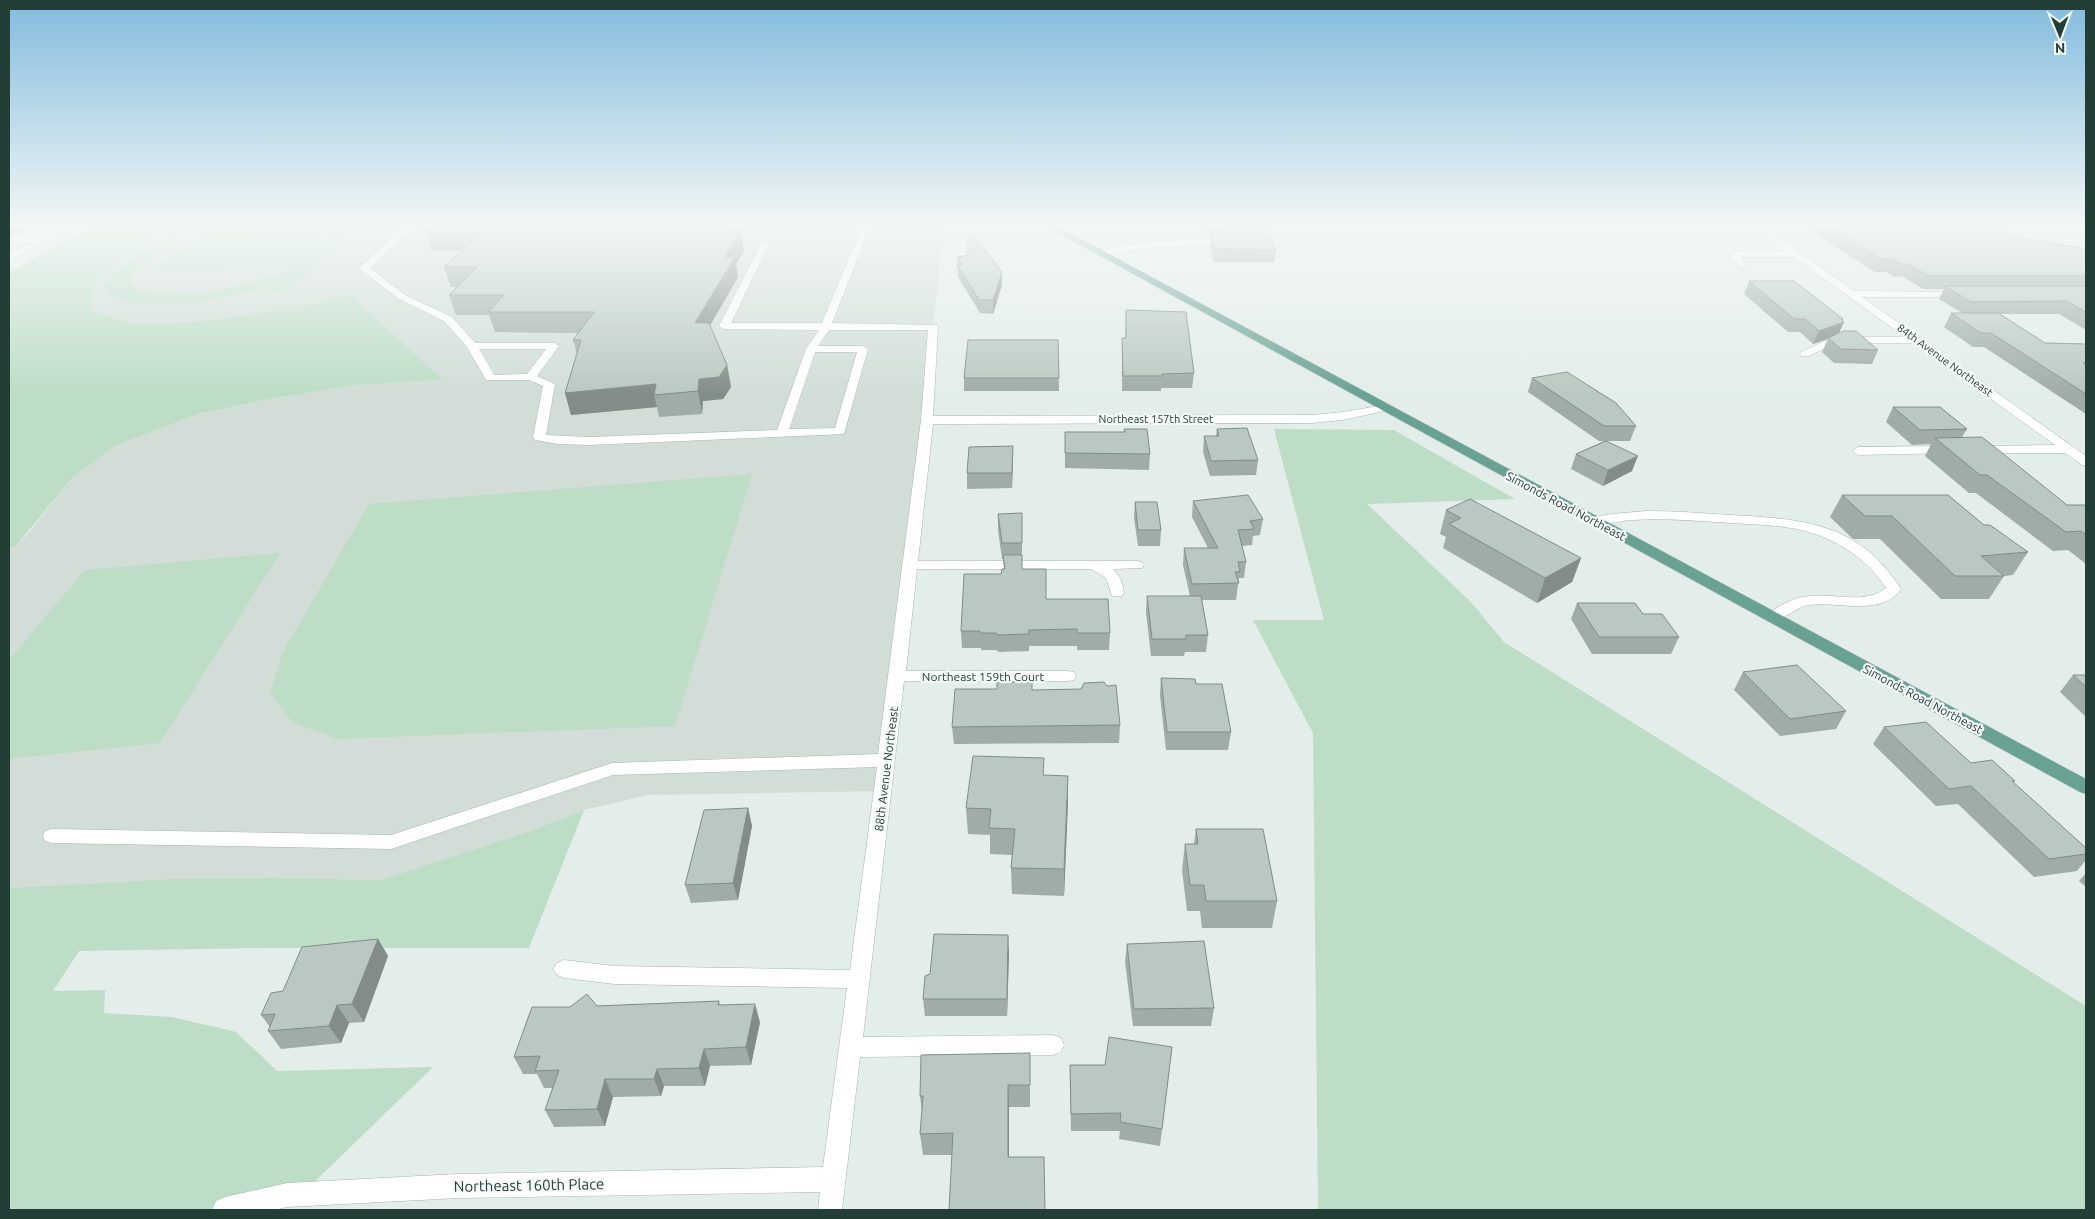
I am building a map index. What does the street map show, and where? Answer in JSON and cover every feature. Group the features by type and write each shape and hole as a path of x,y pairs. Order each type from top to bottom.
{"main road":[{"name":"Simonds Road Northeast","path":"1152,281 2086,787"}],"street":[{"path":"381,281 402,296 448,319 472,346 490,378 530,378 549,384 539,436 552,441 840,431 863,349 811,349"},
{"path":"747,281 724,326 826,326"},
{"path":"782,433 811,349 826,326 844,281"},
{"name":"84th Avenue Northeast","path":"1834,281 2086,462"},
{"path":"1853,294 1976,294"},
{"name":"88th Avenue Northeast","path":"826,326 933,327 927,420 888,760 830,1210"},
{"path":"1806,354 1834,340 1917,340"},
{"path":"472,346 554,346 530,378"},
{"name":"Northeast 157th Street","path":"927,420 1312,419 1343,416 1384,408"},
{"path":"1858,451 2068,449"},
{"path":"1595,521 1618,516 1668,515 1775,521 1804,525 1824,530 1848,543 1889,578 1894,589 1888,596 1876,600 1800,602 1772,617"},
{"path":"910,565 1137,565"},
{"path":"1086,565 1108,572 1116,582 1117,593"},
{"name":"Northeast 159th Court","path":"897,676 1068,676"},
{"path":"52,836 391,842 612,769 888,760"},
{"path":"564,969 614,975 860,980"},
{"path":"851,1047 1053,1045"},
{"name":"Northeast 160th Place","path":"225,1210 287,1195 448,1186 834,1179"}],"shaded area":[{"path":"938,281 884,791 647,795 584,810 530,831 381,880 169,879 9,888 9,547 15,547 26,536 73,477 115,446 198,414 264,400 356,385 442,380 351,295 301,307 203,321 135,324 89,310 96,282"}],"green space":[{"path":"9,281 97,281 89,310 135,324 203,321 301,307 351,295 443,380 356,385 264,400 198,414 115,446 73,477 15,547 9,547"},
{"path":"107,281 130,281 140,291 158,295 181,295 207,292 257,281 298,281 287,291 265,292 270,286 209,300 156,304 133,303 115,297 104,287"},
{"path":"1274,429 1394,430 1515,499 1367,504 1471,602 1504,642 2086,1006 2086,1210 1318,1210 1313,733 1253,620 1324,620"},
{"path":"752,474 675,726 337,739 292,722 270,692 283,652 369,504"},
{"path":"280,553 160,743 9,759 9,660 85,570"},
{"path":"584,810 529,948 263,948 79,951 53,991 105,990 104,1013 172,1017 236,1032 277,1071 433,1067 302,1194 287,1195 225,1210 9,1210 9,888 169,879 381,880 530,831"}],"building":[{"path":"463,281 721,281 695,323 709,323 727,365 719,377 699,379 698,391 654,395 656,384 565,393 581,340 573,340 594,312 488,312 504,295 449,295"},
{"path":"967,281 999,281 993,300 979,300"},
{"path":"1749,281 1794,281 1843,319 1841,319 1844,322 1819,331 1805,319 1794,319"},
{"path":"1945,286 2086,286 2086,312 2066,301 1971,302"},
{"path":"1126,310 1186,312 1194,373 1162,374 1162,376 1123,376 1122,338 1126,338"},
{"path":"1951,313 1998,313 2045,343 2086,344 2086,363 2083,363 2086,365 2086,394 1991,333 1981,333"},
{"path":"1843,331 1856,331 1878,350 1841,349 1828,338"},
{"path":"968,340 1058,340 1059,378 964,378"},
{"path":"1567,372 1616,403 1636,426 1604,426 1532,378"},
{"path":"1893,407 1940,407 1967,429 1920,430"},
{"path":"1247,428 1258,460 1211,461 1204,436 1219,436 1217,429"},
{"path":"1124,429 1147,429 1150,454 1065,453 1065,432 1125,432"},
{"path":"1982,437 2067,505 2086,505 2086,535 2081,531 2066,532 1987,475 1980,475 1935,438"},
{"path":"1606,441 1638,456 1608,470 1576,454"},
{"path":"1013,446 1012,473 967,473 969,447"},
{"path":"1248,495 1263,519 1250,521 1254,529 1238,530 1246,562 1238,562 1240,572 1235,572 1239,583 1192,584 1184,548 1218,548 1193,501"},
{"path":"1842,495 1948,495 1984,525 1990,525 2028,552 1981,556 2004,576 1955,576 1892,516 1865,516"},
{"path":"1470,499 1581,558 1545,578 1449,524 1461,518 1446,510"},
{"path":"1135,502 1157,502 1161,530 1138,530"},
{"path":"1022,513 1022,543 1002,543 998,514"},
{"path":"1003,555 1022,555 1022,569 1046,569 1046,599 1108,599 1110,633 1077,633 1077,629 1029,630 1029,634 998,635 996,633 980,633 980,631 961,631 964,574 1001,574 1002,569 1005,569"},
{"path":"1147,596 1201,596 1208,635 1186,635 1186,639 1152,639"},
{"path":"1577,603 1635,603 1643,614 1662,614 1679,637 1599,637"},
{"path":"1797,665 1846,711 1790,719 1743,672"},
{"path":"2073,675 2086,675 2086,687"},
{"path":"1161,678 1195,679 1196,684 1222,684 1231,732 1167,732"},
{"path":"997,682 1032,682 1032,690 1081,689 1084,683 1104,682 1107,686 1116,685 1120,725 952,727 955,689 997,689"},
{"path":"1926,722 1971,763 1992,760 2015,781 2012,781 2086,848 2086,854 2049,859 1971,786 1949,789 1884,727"},
{"path":"973,756 1044,758 1043,775 1068,776 1064,869 1011,868 1015,829 989,828 991,809 966,808"},
{"path":"748,808 733,883 685,885 704,810"},
{"path":"1196,829 1263,829 1277,901 1206,901 1204,885 1190,885 1185,844 1198,844"},
{"path":"934,934 1008,935 1007,999 923,999 925,976 930,974"},
{"path":"378,939 352,1004 337,1005 329,1026 268,1031 275,1014 261,1015 271,993 283,991 302,947"},
{"path":"1204,941 1214,1008 1134,1009 1127,944"},
{"path":"587,994 597,1006 719,1001 718,1005 755,1004 746,1047 704,1049 699,1068 657,1069 654,1079 605,1079 597,1109 545,1110 559,1070 535,1071 540,1056 514,1057 532,1007 570,1007"},
{"path":"1109,1037 1172,1047 1162,1129 1120,1122 1121,1113 1071,1114 1070,1065 1105,1065"},
{"path":"1030,1053 1030,1085 1008,1085 1008,1157 1044,1157 1045,1210 949,1210 953,1133 920,1134 923,1096 920,1096 921,1055"}]}
